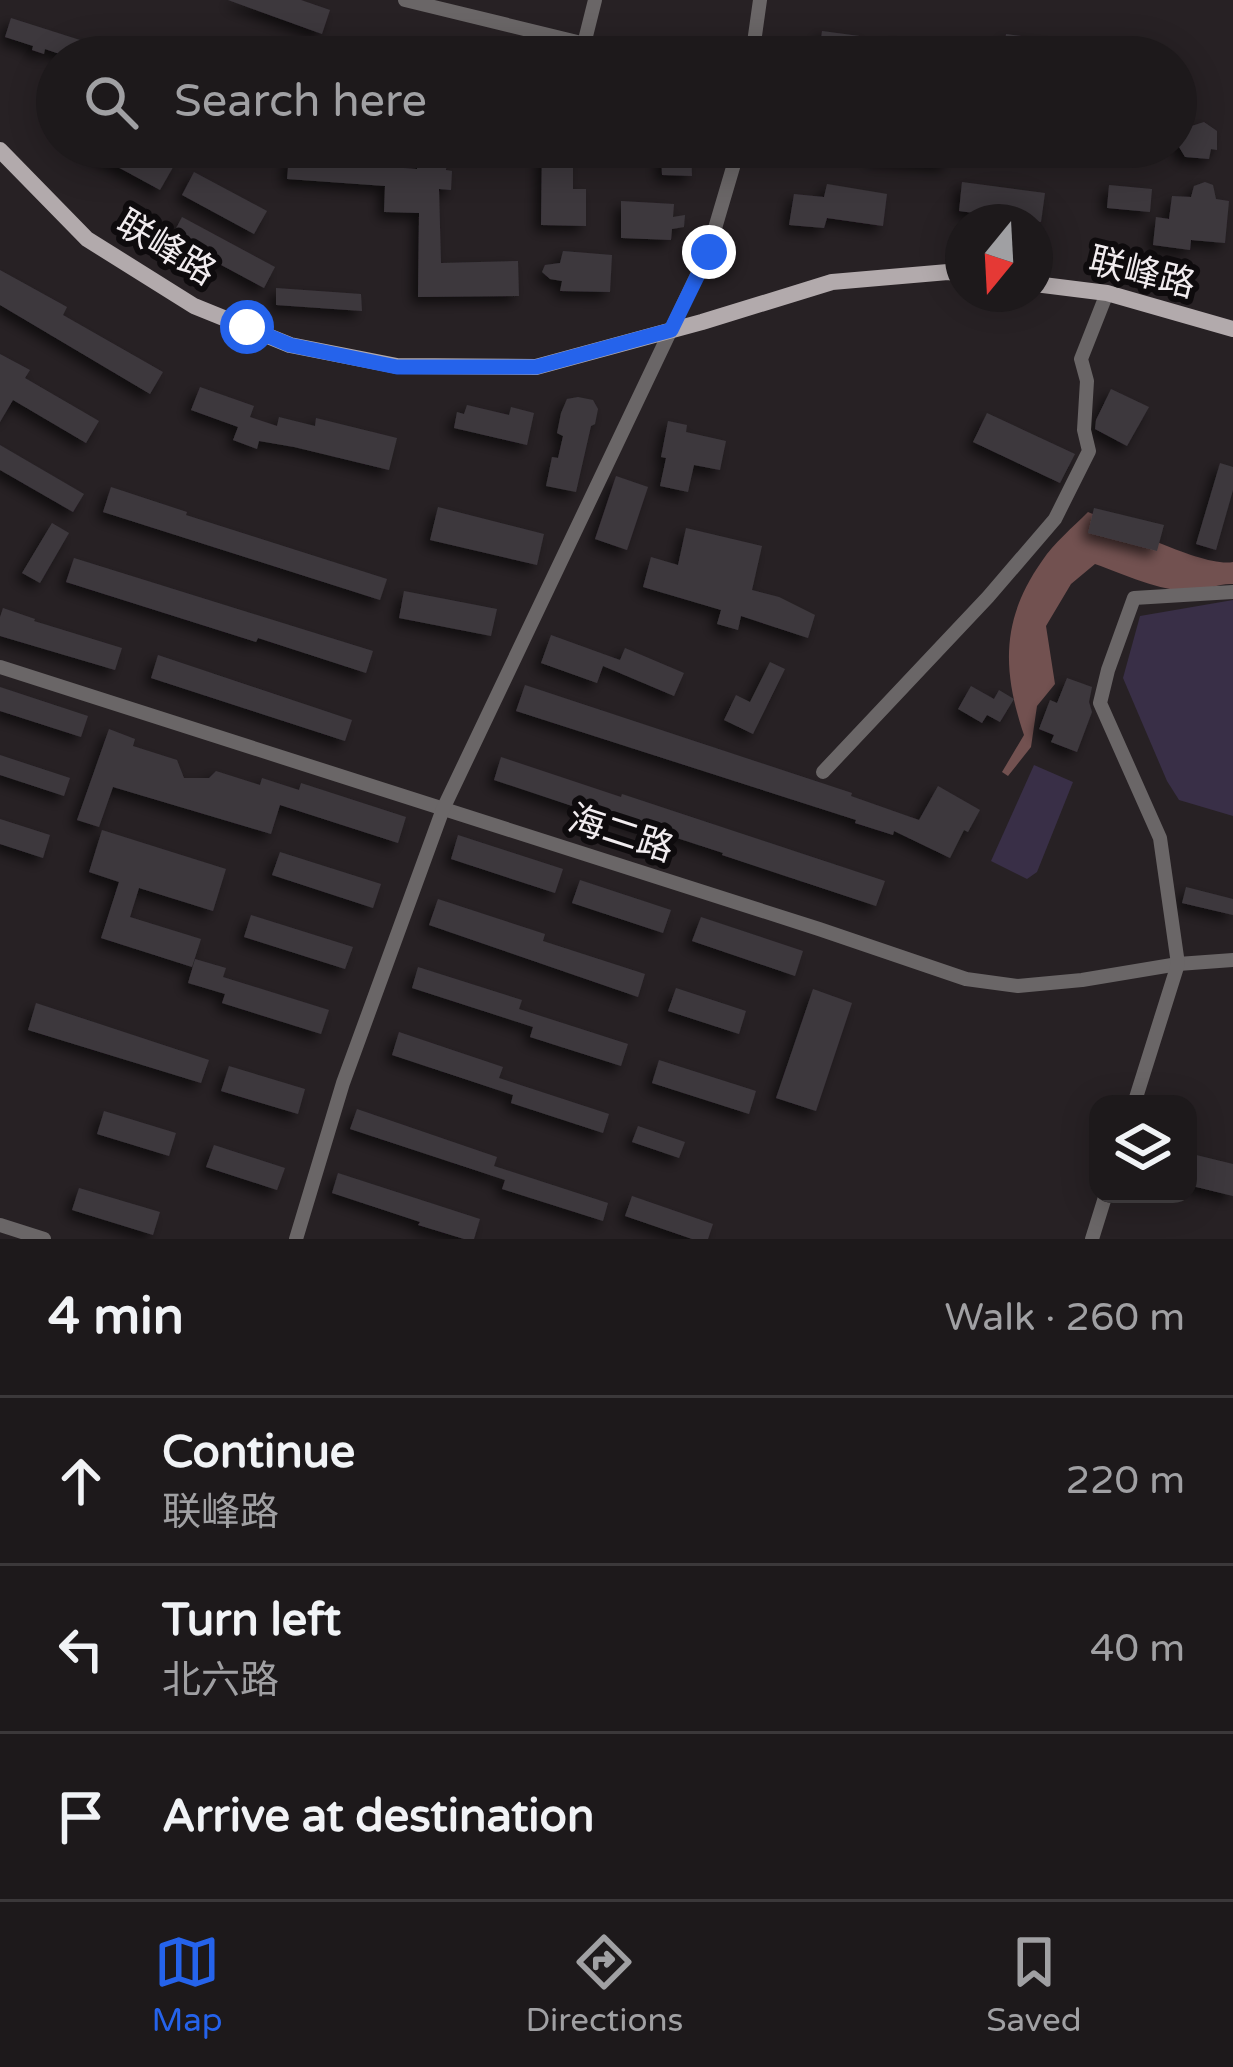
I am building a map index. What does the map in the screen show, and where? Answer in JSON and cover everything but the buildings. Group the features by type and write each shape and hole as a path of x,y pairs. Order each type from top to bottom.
{"main road":[{"name":"联峰路","path":"0,150 87,239 194,306 290,345 397,367 536,367 832,282 945,272"},
{"name":"联峰路","path":"1053,286 1107,293 1233,329"}],"street":[{"path":"405,0 551,36"},
{"path":"586,36 595,0"},
{"path":"755,36 760,0"},
{"path":"296,1239 343,1083 443,809 709,252 733,168"},
{"path":"823,772 1055,519 1089,452 1084,430 1087,381 1081,358 1107,293"},
{"path":"1137,1095 1178,964 1160,838 1100,704 1134,598 1233,592"},
{"name":"海二路","path":"0,667 966,979 1018,986 1233,960"},
{"path":"1092,1239 1103,1203"},
{"path":"0,1225 44,1239"}],"shaded area":[{"path":"1088,512 1183,552 1233,562 1233,584 1181,591 1095,564 1071,584 1046,626 1055,684 1037,706 1031,747 1008,776 1002,772 1024,735 1009,667 1012,624 1047,554"},
{"path":"1233,600 1233,816 1179,800 1123,678 1140,616"},
{"path":"1034,765 1073,782 1037,872 1027,879 991,861"}],"route":[{"path":"247,327 290,345 397,367 536,367 671,330 709,252"}]}
